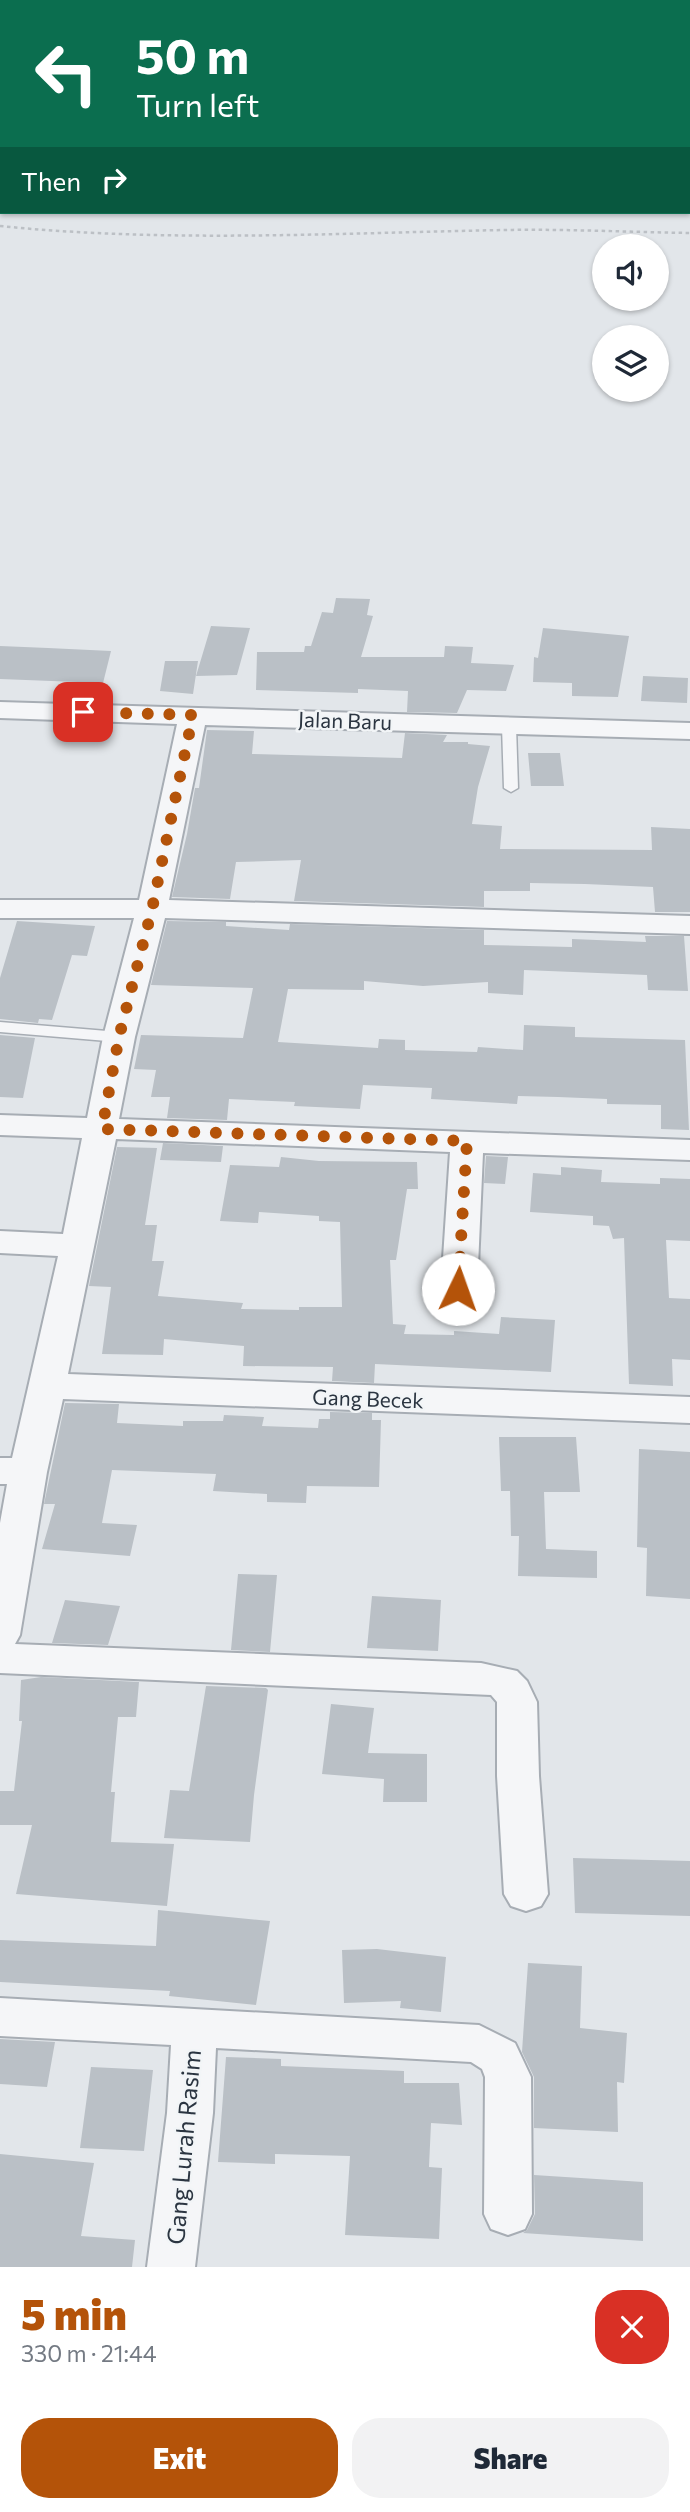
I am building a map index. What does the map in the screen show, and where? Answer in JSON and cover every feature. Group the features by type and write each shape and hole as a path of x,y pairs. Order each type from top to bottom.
{"street":[{"name":"Jalan Baru","path":"0,710 690,731"},
{"path":"0,1635 14,1471 46,1386 78,1246 119,1037 152,909 193,715"},
{"path":"0,909 152,909 690,925"},
{"path":"0,1125 690,1150"},
{"path":"458,1289 467,1141"},
{"path":"0,1242 78,1246"},
{"name":"Gang Becek","path":"46,1386 690,1410"},
{"path":"0,1658 365,1672 481,1678 503,1682 513,1692 517,1702 526,1894"},
{"path":"0,2017 469,2042 490,2049 504,2063 508,2077 508,2214"},
{"name":"Gang Lurah Rasim","path":"171,2267 190,2113 194,2027"}],"lane":[{"path":"509,726 511,788"},
{"path":"0,1027 119,1037"}],"path":[{"path":"0,226 59,232 298,235 508,230 690,233"}],"building":[{"path":"336,598 370,599 367,615 373,616 361,657 444,657 445,646 473,647 471,663 514,665 506,691 467,690 457,713 407,712 408,691 358,689 358,693 256,690 257,652 304,652 305,646 311,646 322,612 333,613"},
{"path":"211,626 250,628 237,675 196,676"},
{"path":"543,628 629,636 618,697 572,696 572,683 533,682 534,657 538,658"},
{"path":"0,646 111,651 103,683 0,679"},
{"path":"165,661 198,661 193,694 160,691"},
{"path":"643,676 688,678 687,703 641,701"},
{"path":"207,730 254,731 252,754 402,758 405,733 447,735 443,742 468,742 490,746 478,787 472,824 502,826 500,849 652,850 651,827 690,829 690,912 655,912 653,887 585,884 530,883 530,891 484,891 484,907 294,901 301,860 236,862 230,899 172,897 195,788 199,788"},
{"path":"528,753 560,753 564,786 531,786"},
{"path":"17,921 95,926 87,956 72,955 52,1020 39,1019 38,1023 0,1019 0,978"},
{"path":"167,921 226,922 226,926 289,930 290,924 484,930 484,945 572,947 572,939 646,942 645,936 684,936 688,991 648,990 647,975 524,970 523,995 488,993 488,982 423,986 364,981 364,990 288,989 278,1042 378,1048 379,1039 405,1040 405,1050 477,1052 478,1047 523,1050 524,1025 575,1027 575,1037 685,1040 689,1130 661,1129 661,1105 607,1104 607,1099 558,1097 518,1096 517,1104 431,1099 432,1088 363,1085 360,1109 229,1099 227,1120 167,1118 170,1097 151,1097 156,1070 134,1069 141,1035 243,1038 253,988 151,985"},
{"path":"0,1035 35,1038 23,1098 0,1097"},
{"path":"163,1143 223,1146 221,1162 160,1160"},
{"path":"117,1147 157,1148 145,1225 157,1225 152,1261 164,1261 158,1296 243,1303 241,1309 299,1310 299,1307 342,1307 340,1222 319,1221 319,1216 259,1212 258,1223 220,1221 230,1165 279,1167 281,1157 319,1161 417,1162 418,1189 407,1189 396,1260 390,1260 393,1324 406,1325 404,1334 454,1335 454,1331 499,1334 501,1317 555,1320 551,1372 375,1364 374,1383 332,1381 333,1367 243,1366 244,1346 164,1339 163,1355 102,1354 111,1287 89,1286"},
{"path":"486,1156 508,1157 505,1184 484,1183"},
{"path":"561,1167 602,1170 601,1182 660,1184 660,1178 690,1179 690,1241 666,1240 669,1298 690,1299 690,1360 672,1359 673,1386 629,1384 624,1238 613,1239 609,1226 593,1225 593,1216 530,1212 533,1173 561,1175"},
{"path":"65,1403 119,1404 117,1423 183,1426 183,1421 223,1421 224,1415 264,1417 262,1426 318,1428 319,1419 330,1419 330,1412 372,1413 372,1420 381,1420 379,1487 307,1486 306,1503 267,1502 267,1494 213,1491 216,1474 112,1470 102,1523 137,1525 130,1556 42,1549 55,1504 44,1504"},
{"path":"499,1437 576,1437 580,1492 544,1492 546,1549 597,1551 597,1578 518,1576 519,1536 511,1536 510,1491 501,1491"},
{"path":"639,1449 690,1452 690,1599 646,1596 647,1548 637,1547"},
{"path":"238,1574 277,1575 270,1652 231,1650"},
{"path":"372,1596 441,1600 438,1651 367,1648"},
{"path":"65,1600 120,1606 108,1645 52,1643"},
{"path":"41,1677 139,1682 136,1717 118,1717 111,1792 115,1792 111,1842 174,1844 167,1906 16,1894 32,1825 0,1825 0,1791 14,1791 22,1721 19,1721 21,1680"},
{"path":"206,1686 268,1690 250,1842 164,1838 170,1790 189,1791"},
{"path":"331,1704 374,1708 368,1753 427,1754 427,1802 383,1802 384,1779 322,1774"},
{"path":"573,1858 690,1861 690,1916 575,1913"},
{"path":"158,1910 270,1921 256,2005 169,1996 170,1991 0,1982 0,1940 156,1946"},
{"path":"377,1949 446,1957 441,2012 400,2008 401,2001 344,2003 342,1950"},
{"path":"528,1963 582,1966 580,2028 627,2033 624,2083 617,2082 618,2132 534,2128 534,2077 522,2052"},
{"path":"0,2039 55,2042 47,2087 0,2084"},
{"path":"226,2057 281,2059 281,2066 404,2071 404,2083 459,2083 462,2125 431,2123 429,2167 442,2168 439,2239 345,2235 350,2156 275,2154 275,2164 218,2162"},
{"path":"91,2067 153,2070 144,2151 80,2148"},
{"path":"0,2154 94,2163 81,2236 135,2240 132,2267 0,2267"},
{"path":"534,2175 643,2182 643,2241 523,2233 535,2214"}],"route":[{"path":"83,712 193,715 152,909 119,1037 102,1129 467,1141 458,1289"}]}
